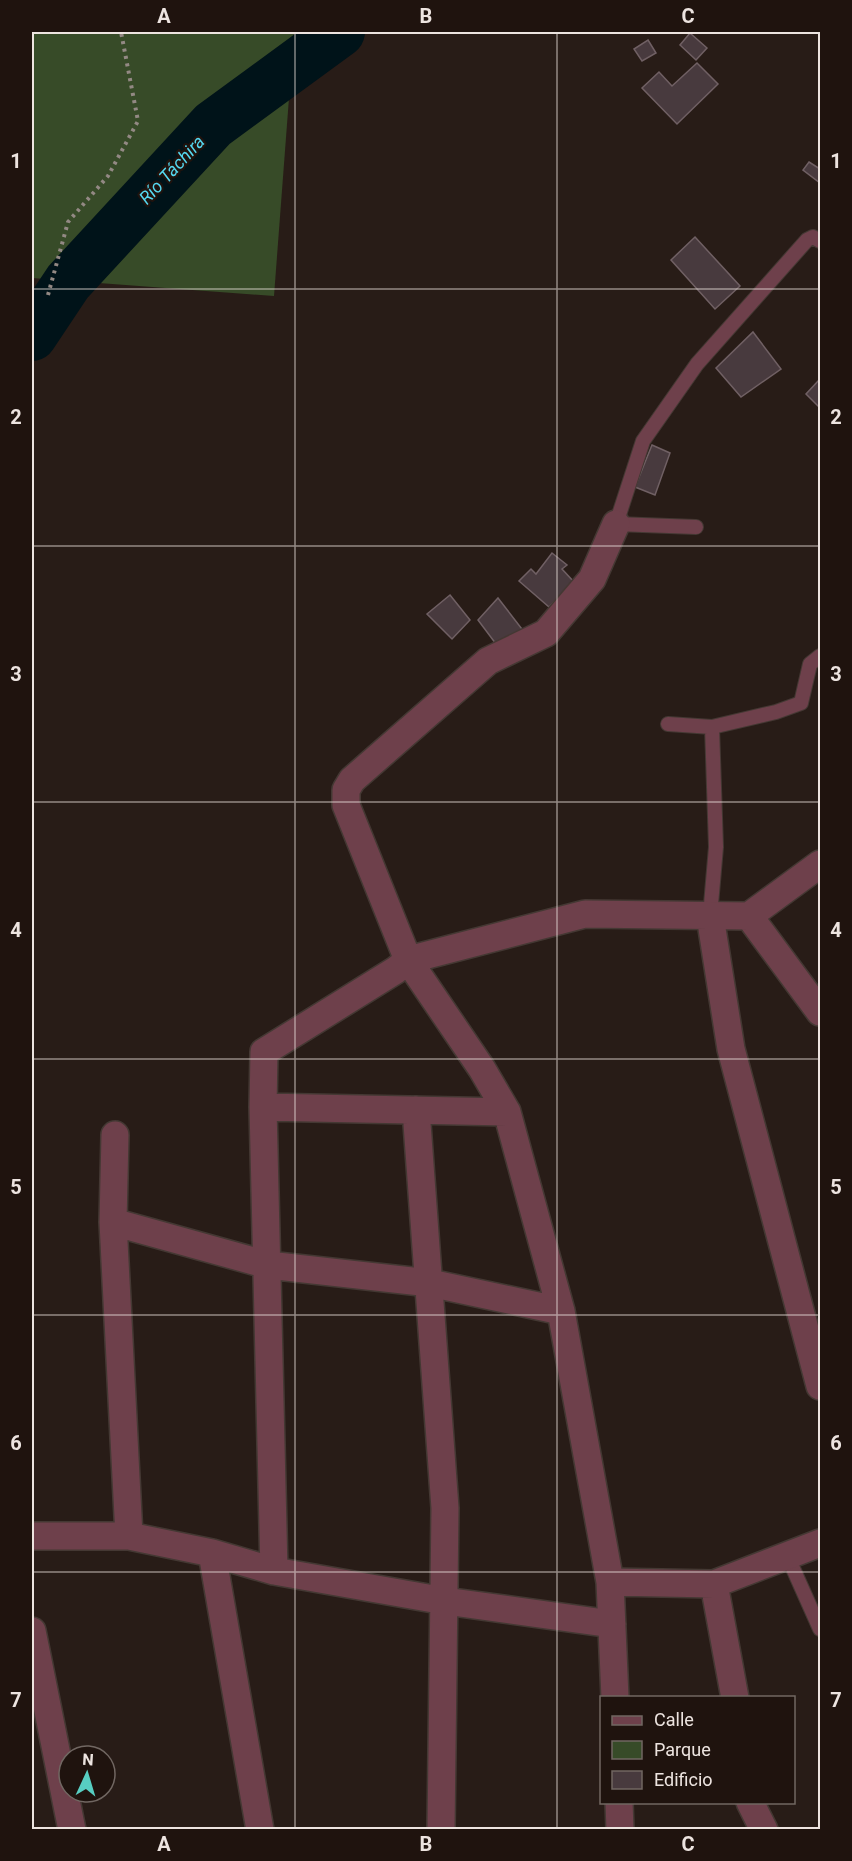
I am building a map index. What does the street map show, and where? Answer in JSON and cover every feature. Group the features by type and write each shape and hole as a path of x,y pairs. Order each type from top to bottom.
{"street":[{"path":"615,524 592,579 546,633 488,661 352,780 346,790 346,805 408,960 482,1069 507,1112 561,1311 610,1581 615,1696"},
{"path":"274,1571 263,1107 264,1052 396,970 408,960 585,914 749,916 820,864"},
{"path":"710,916 731,1049 820,1386"},
{"path":"749,916 820,1012"},
{"path":"263,1107 507,1112"},
{"path":"416,1110 445,1508 441,1830"},
{"path":"115,1135 113,1222 129,1536"},
{"path":"113,1222 268,1265 430,1283 561,1311"},
{"path":"32,1536 129,1536 212,1553 274,1571 445,1600 612,1624"},
{"path":"610,1581 714,1584 820,1543"},
{"path":"212,1553 260,1830"},
{"path":"714,1584 735,1696"},
{"path":"32,1632 72,1830"},
{"path":"619,1804 620,1830"},
{"path":"751,1804 764,1830"}],"lane":[{"path":"696,527 615,524 643,441 697,364 807,240 813,237 820,242"},
{"path":"668,724 712,727 776,712 801,703 810,664 820,656"},
{"path":"710,916 716,847 712,727"},
{"path":"787,1555 820,1629"}],"path":[{"path":"48,295 68,222 108,176 138,121 122,32"}],"green space":[{"path":"32,32 294,32 274,296 32,278"}],"building":[{"path":"690,33 707,48 696,60 680,45"},
{"path":"648,40 656,53 642,61 634,49"},
{"path":"697,63 718,84 677,124 642,88 659,72 672,86"},
{"path":"809,162 820,169 820,183 803,170"},
{"path":"695,237 740,286 715,309 671,260"},
{"path":"753,332 781,369 741,397 716,368"},
{"path":"820,379 820,408 806,394"},
{"path":"652,445 670,453 655,495 635,487"},
{"path":"552,553 567,565 562,569 574,582 549,607 519,581 531,569 536,574"},
{"path":"450,595 470,620 452,639 427,614"},
{"path":"498,598 525,633 499,648 478,620"}],"waterway":[{"name":"Río Táchira","path":"32,336 68,282 213,125 340,32"}]}
